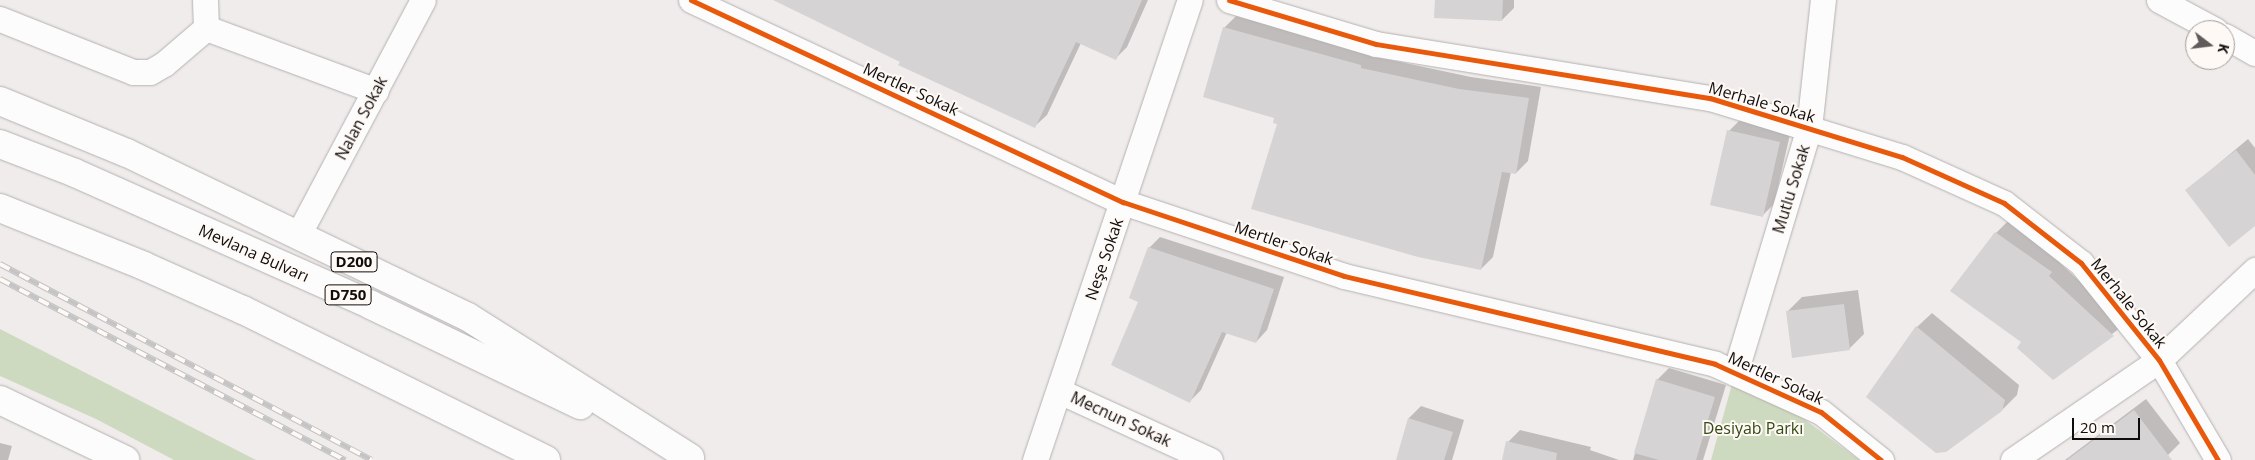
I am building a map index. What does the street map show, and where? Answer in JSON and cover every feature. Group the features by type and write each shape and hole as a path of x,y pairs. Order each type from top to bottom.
{"main road":[{"name":"D200","path":"0,101 127,153 468,317 692,459"},
{"name":"Mevlana Bulvarı","path":"0,144 76,173 371,305 692,459"},
{"path":"0,208 243,310 546,460"},
{"path":"0,400 125,460"}],"street":[{"path":"205,0 206,28"},
{"name":"Nalan Sokak","path":"298,235 376,92 423,0"},
{"name":"Mertler Sokak","path":"691,0 1123,202 1344,276 1715,364 1821,412 1882,460"},
{"name":"Neşe Sokak","path":"1035,460 1190,0"},
{"name":"Merhale Sokak","path":"1229,0 1376,44 1710,98 1902,157 2004,203 2081,263 2159,360 2218,460"},
{"name":"Mutlu Sokak","path":"1736,373 1809,128 1823,0"},
{"path":"2159,0 2196,20"},
{"path":"0,20 133,72 150,72 164,64 206,28"},
{"path":"206,28 376,92"},
{"path":"2235,42 2255,54"},
{"path":"2013,460 2159,360 2255,270"},
{"name":"Mecnun Sokak","path":"1059,390 1210,460"}],"green space":[{"path":"0,329 256,460 174,460 96,419 0,376"},
{"name":"Desiyab Parkı","path":"1732,384 1796,413 1859,460 1711,460"}],"building":[{"path":"773,0 1142,0 1116,60 1076,42 1035,128 898,65 900,62"},
{"path":"1435,0 1503,0 1502,21 1434,18"},
{"path":"1223,27 1361,65 1361,68 1459,89 1529,98 1516,174 1502,172 1481,270 1418,257 1251,209 1277,124 1273,123 1274,118 1203,97"},
{"path":"1727,130 1780,142 1763,217 1710,205"},
{"path":"2236,150 2255,175 2255,226 2229,247 2185,190"},
{"path":"1995,232 2052,272 2049,276 2114,336 2053,380 2017,348 2021,342 1950,291"},
{"path":"1148,247 1274,289 1256,343 1222,332 1190,403 1111,365 1138,302 1129,298"},
{"path":"1844,304 1850,350 1792,358 1786,311"},
{"path":"1916,326 2005,400 2002,411 1946,452 1936,453 1866,397"},
{"path":"1656,379 1715,397 1696,460 1659,460 1634,453"},
{"path":"2134,410 2172,460 2067,460"},
{"path":"1408,418 1453,432 1444,460 1396,460"},
{"path":"1506,441 1557,453 1556,460 1502,460"}],"railway":[{"path":"0,264 372,460"},
{"path":"0,279 345,460"}],"cycle path":[{"path":"691,0 1123,202 1344,276 1715,364 1821,412 1881,460"},
{"path":"1229,0 1376,44 1710,98 1902,157 2004,203 2081,263 2159,360 2218,460"}]}
